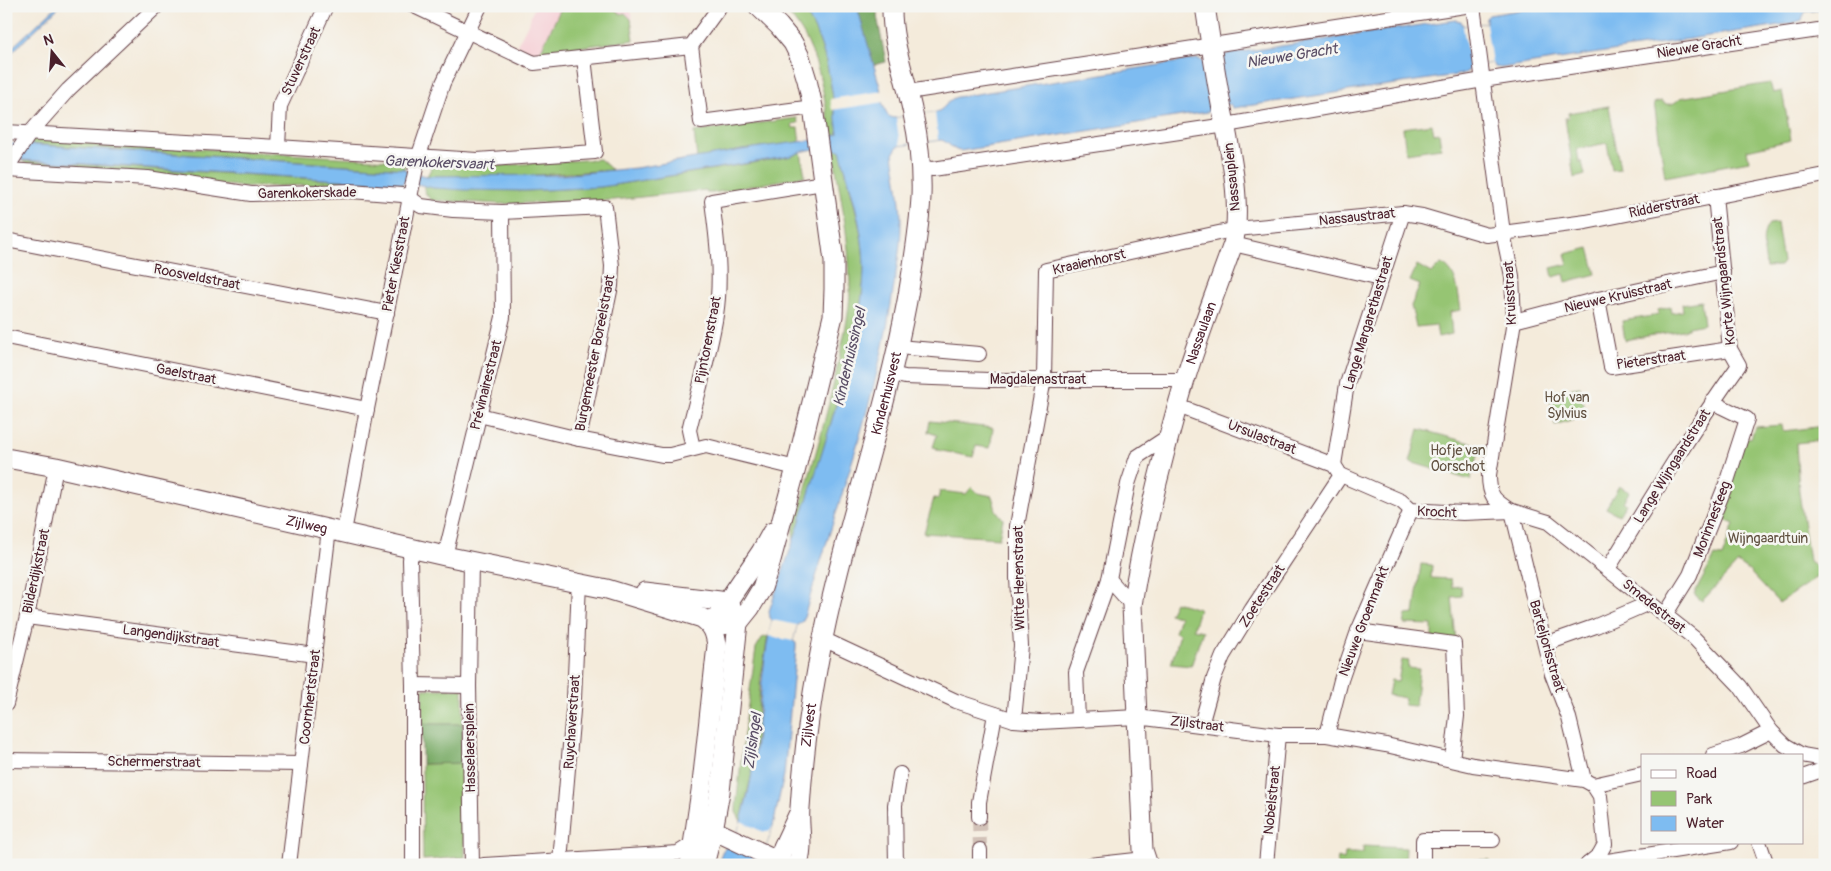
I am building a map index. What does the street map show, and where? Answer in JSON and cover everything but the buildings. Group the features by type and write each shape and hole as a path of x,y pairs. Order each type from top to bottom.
{"main road":[{"path":"712,626 738,624 762,588 786,507 833,316 834,261 817,184 817,145 807,107 803,65 793,43 779,26 758,6"},
{"path":"892,6 892,24 908,92"},
{"name":"Nassauplein","path":"1205,6 1221,106 1226,125 1234,189 1235,237"},
{"name":"Kinderhuisvest","path":"822,639 850,524 898,347 915,256 921,198 921,168 914,115 908,92"},
{"name":"Nassaulaan","path":"1146,862 1143,850 1132,606 1160,465 1185,380 1235,237"},
{"name":"Zijlweg","path":"6,458 56,467 445,556 607,589 702,618 712,626"},
{"path":"712,626 760,552 786,507"},
{"name":"Zijlweg","path":"607,589 714,599 725,604"},
{"path":"724,835 720,792 738,624 732,609 725,604"},
{"path":"697,857 717,643 712,626"},
{"name":"Zijlvest","path":"779,861 799,812 806,728 822,639"},
{"path":"697,857 724,835"},
{"path":"724,835 779,861"}],"street":[{"path":"8,167 26,138 68,90 157,6"},
{"name":"Stuverstraat","path":"278,147 280,106 326,6"},
{"path":"414,6 534,63 691,46"},
{"name":"Pieter Kiesstraat","path":"337,531 367,408 417,164 443,83 480,6"},
{"path":"720,6 691,46 701,122 807,107"},
{"path":"908,92 1212,54 1465,6"},
{"name":"Kruisstraat","path":"1472,6 1504,233 1512,276 1514,320 1489,475 1489,490 1495,500 1512,511"},
{"name":"Nieuwe Gracht","path":"921,168 933,169 1226,125 1483,80 1825,28"},
{"path":"6,132 26,138 278,147 417,164 595,152 584,58"},
{"name":"Garenkokerskade","path":"8,167 148,178 251,194 351,191 402,196 412,192 421,206 452,210 502,212 605,207"},
{"name":"Ridderstraat","path":"1504,233 1586,222 1825,175"},
{"name":"Pijntorenstraat","path":"693,448 689,430 716,315 719,284 718,253 712,201 817,184"},
{"name":"Korte Wijngaardstraat","path":"1715,196 1730,349 1739,365"},
{"name":"Burgemeester Boreelstraat","path":"579,439 611,286 612,266 605,207"},
{"name":"Prévinairestraat","path":"445,556 503,317 502,212"},
{"name":"Nassaustraat","path":"1235,237 1403,213 1422,216 1487,234 1504,233"},
{"name":"Lange Margarethastraat","path":"1338,470 1347,384 1403,213"},
{"path":"1235,237 1381,278"},
{"name":"Kraaienhorst","path":"1044,379 1046,270 1235,237"},
{"name":"Roosveldstraat","path":"6,240 387,313"},
{"name":"Nieuwe Kruisstraat","path":"1514,320 1598,299 1723,272"},
{"name":"Pieterstraat","path":"1598,299 1610,367 1730,349"},
{"name":"Gaelstraat","path":"6,337 367,408"},
{"path":"898,347 979,354"},
{"name":"Lange Wijngaardstraat","path":"1608,569 1712,402 1739,365"},
{"name":"Magdalenastraat","path":"891,374 904,378 989,380 1185,380"},
{"name":"Witte Herenstraat","path":"1014,720 1021,646 1016,578 1017,526 1044,379"},
{"name":"Morinnesteeg","path":"1665,615 1690,574 1726,484 1747,419 1712,402"},
{"name":"Ursulastraat","path":"1178,406 1338,470"},
{"path":"479,415 579,439 662,455 670,455 706,446 796,468"},
{"path":"1078,720 1076,672 1108,580 1124,503 1137,457 1169,436"},
{"name":"Bilderdijkstraat","path":"6,704 27,617 56,467"},
{"name":"Krocht","path":"1338,470 1401,501 1410,510 1463,514 1512,511"},
{"name":"Zoetestraat","path":"1201,724 1214,678 1223,656 1338,470"},
{"name":"Nieuwe Groenmarkt","path":"1327,736 1341,680 1358,631 1410,510"},
{"name":"Smedestraat","path":"1512,511 1548,522 1694,638 1740,686 1771,732 1785,745 1800,754"},
{"name":"Barteljorisstraat","path":"1512,511 1552,674 1569,718 1588,783 1600,796 1605,844 1599,855 1587,865"},
{"name":"Coornhertstraat","path":"289,865 315,655 337,531"},
{"path":"412,548 410,560 413,685 413,865"},
{"path":"469,686 471,561"},
{"path":"1108,580 1132,606"},
{"name":"Ruychaverstraat","path":"560,861 574,699 579,583"},
{"path":"1545,644 1596,626 1649,604"},
{"name":"Langendijkstraat","path":"27,617 315,655"},
{"path":"1358,631 1454,644 1457,716 1452,760"},
{"name":"Zijlstraat","path":"822,639 956,701 1014,720 1040,722 1137,717 1278,734 1327,736 1386,745 1452,760 1588,783"},
{"name":"Hasselaersplein","path":"413,685 469,686 472,865"},
{"path":"979,817 979,802 995,714"},
{"path":"1716,754 1741,746 1771,732"},
{"name":"Nobelstraat","path":"1266,865 1278,734"},
{"path":"1804,755 1825,759"},
{"name":"Schermerstraat","path":"6,760 302,764"},
{"path":"1804,776 1825,769"},
{"path":"896,865 895,805 900,774"},
{"path":"1588,783 1641,774"},
{"path":"1423,865 1423,840 1493,840"},
{"path":"1587,865 1670,858 1723,844"},
{"path":"1761,844 1767,865"},
{"path":"980,850 980,865"},
{"path":"484,865 678,854 697,857"},
{"path":"1090,865 1146,862"}],"shaded area":[{"path":"535,6 633,6 631,10 634,40 534,52 517,45"}],"green space":[{"path":"562,6 610,6 621,14 625,13 631,19 634,40 540,52"},
{"path":"780,6 800,6 810,20 823,52 828,69 842,154 863,245 864,261 862,297 855,331 824,448 794,540 793,531 834,381 846,323 850,288 846,230 821,81 810,48 802,33"},
{"path":"857,6 878,6 877,16 886,62 873,65"},
{"path":"1770,83 1773,93 1782,91 1791,140 1747,150 1749,161 1665,177 1654,103 1661,101 1671,104 1680,98"},
{"path":"1609,106 1620,169 1612,170 1607,143 1577,149 1579,162 1582,162 1585,175 1574,178 1565,118 1569,118 1568,113"},
{"path":"797,118 798,123 792,124 793,128 798,128 800,143 760,147 697,158 694,132"},
{"path":"1432,124 1434,134 1439,133 1441,148 1406,153 1403,128"},
{"path":"35,139 406,161 405,169 29,144"},
{"path":"801,152 805,176 713,193 707,193 706,190 614,200 500,204 431,200 424,190 424,185 433,188 525,191 601,187 792,156"},
{"path":"600,159 612,170 523,176 427,176 433,165 476,167"},
{"path":"22,161 403,184 402,188 349,184 247,187 29,166"},
{"path":"1777,223 1783,262 1780,266 1766,267 1763,245 1764,234 1769,224"},
{"path":"1589,248 1596,274 1566,282 1564,274 1553,277 1551,268 1568,264 1565,254"},
{"path":"1441,264 1447,267 1454,277 1461,310 1450,312 1452,334 1438,337 1436,325 1416,327 1411,306 1420,285 1410,281 1417,265 1431,273"},
{"path":"1701,301 1704,324 1688,327 1688,329 1625,340 1622,321 1658,315 1658,310 1670,307 1671,313 1683,311 1682,304"},
{"name":"Hof van Sylvius","path":"1580,387 1586,415 1555,425 1549,392"},
{"path":"930,421 993,428 990,448 976,446 973,457 937,450 937,448 933,447 937,435 928,432"},
{"name":"Wijngaardtuin","path":"1782,425 1783,431 1825,426 1825,440 1796,443 1799,492 1809,561 1824,572 1779,603 1749,571 1738,563 1702,601 1694,594 1715,556 1722,557 1734,524 1717,517 1742,436 1751,438 1755,427"},
{"name":"Hofje van Oorschot","path":"1419,429 1481,446 1470,480 1410,462"},
{"path":"1619,486 1629,492 1623,502 1626,504 1619,515 1606,508"},
{"path":"972,487 978,493 992,496 996,510 1003,519 999,538 924,533 934,498 938,499 940,491 966,494"},
{"path":"1421,564 1432,565 1431,578 1451,579 1452,587 1461,586 1462,596 1452,597 1456,641 1432,638 1432,625 1404,624 1406,615 1414,614"},
{"path":"1175,602 1199,609 1193,629 1203,631 1191,666 1171,664 1180,634 1175,632 1180,616 1169,614"},
{"path":"768,636 761,677 752,773 741,821 736,812 736,807 756,648 762,638"},
{"path":"1402,660 1409,661 1408,668 1419,669 1415,706 1404,705 1405,698 1388,695 1391,680 1398,681"},
{"path":"423,689 463,689 463,724 422,724"},
{"path":"422,724 463,724 463,763 422,764"},
{"path":"463,763 465,857 423,860 422,764"},
{"path":"1363,846 1406,848 1405,865 1337,865 1338,858 1344,860 1345,853 1363,853"},
{"path":"1457,860 1489,860 1489,865 1457,865"}],"water":[{"path":"57,6 60,6 6,58 6,53"},
{"path":"800,6 857,6 880,87 883,105 888,116 894,118 937,112 957,97 1197,59 1204,63 1223,60 1224,55 1228,54 1455,20 1461,21 1463,26 1486,23 1486,18 1489,15 1545,6 1825,6 1825,9 1805,12 1802,20 1793,23 1501,68 1495,67 1492,63 1470,66 1468,71 1463,74 1233,108 1230,104 1211,108 1207,112 960,151 941,140 898,146 893,154 900,205 901,232 891,304 874,385 863,424 803,621 797,625 793,641 796,643 796,648 784,775 773,826 761,861 764,865 719,865 724,849 733,846 750,781 755,753 765,658 772,620 769,611 828,432 851,354 859,318 863,283 863,250 855,207 840,150 828,148 815,149 792,156 601,187 525,191 464,190 433,188 405,181 402,184 6,159 6,143 405,169 407,172 427,176 560,175 636,168 760,147 829,138 838,134 827,67 817,34"}],"pier":[{"path":"1486,23 1492,63 1469,66 1463,26"},
{"path":"883,91 885,102 832,110 830,99"},
{"path":"935,112 938,140 900,145 896,118"},
{"path":"772,620 797,625 793,641 768,636"},
{"path":"741,821 763,832 770,830 773,826 761,861 733,846"}],"tunnel":[{"path":"979,817 980,850"}],"water label":[{"name":"Garenkokersvaart","path":"439,163"},
{"name":"Kinderhuissingel","path":"850,357"},
{"name":"Zijlsingel","path":"753,741"}]}
